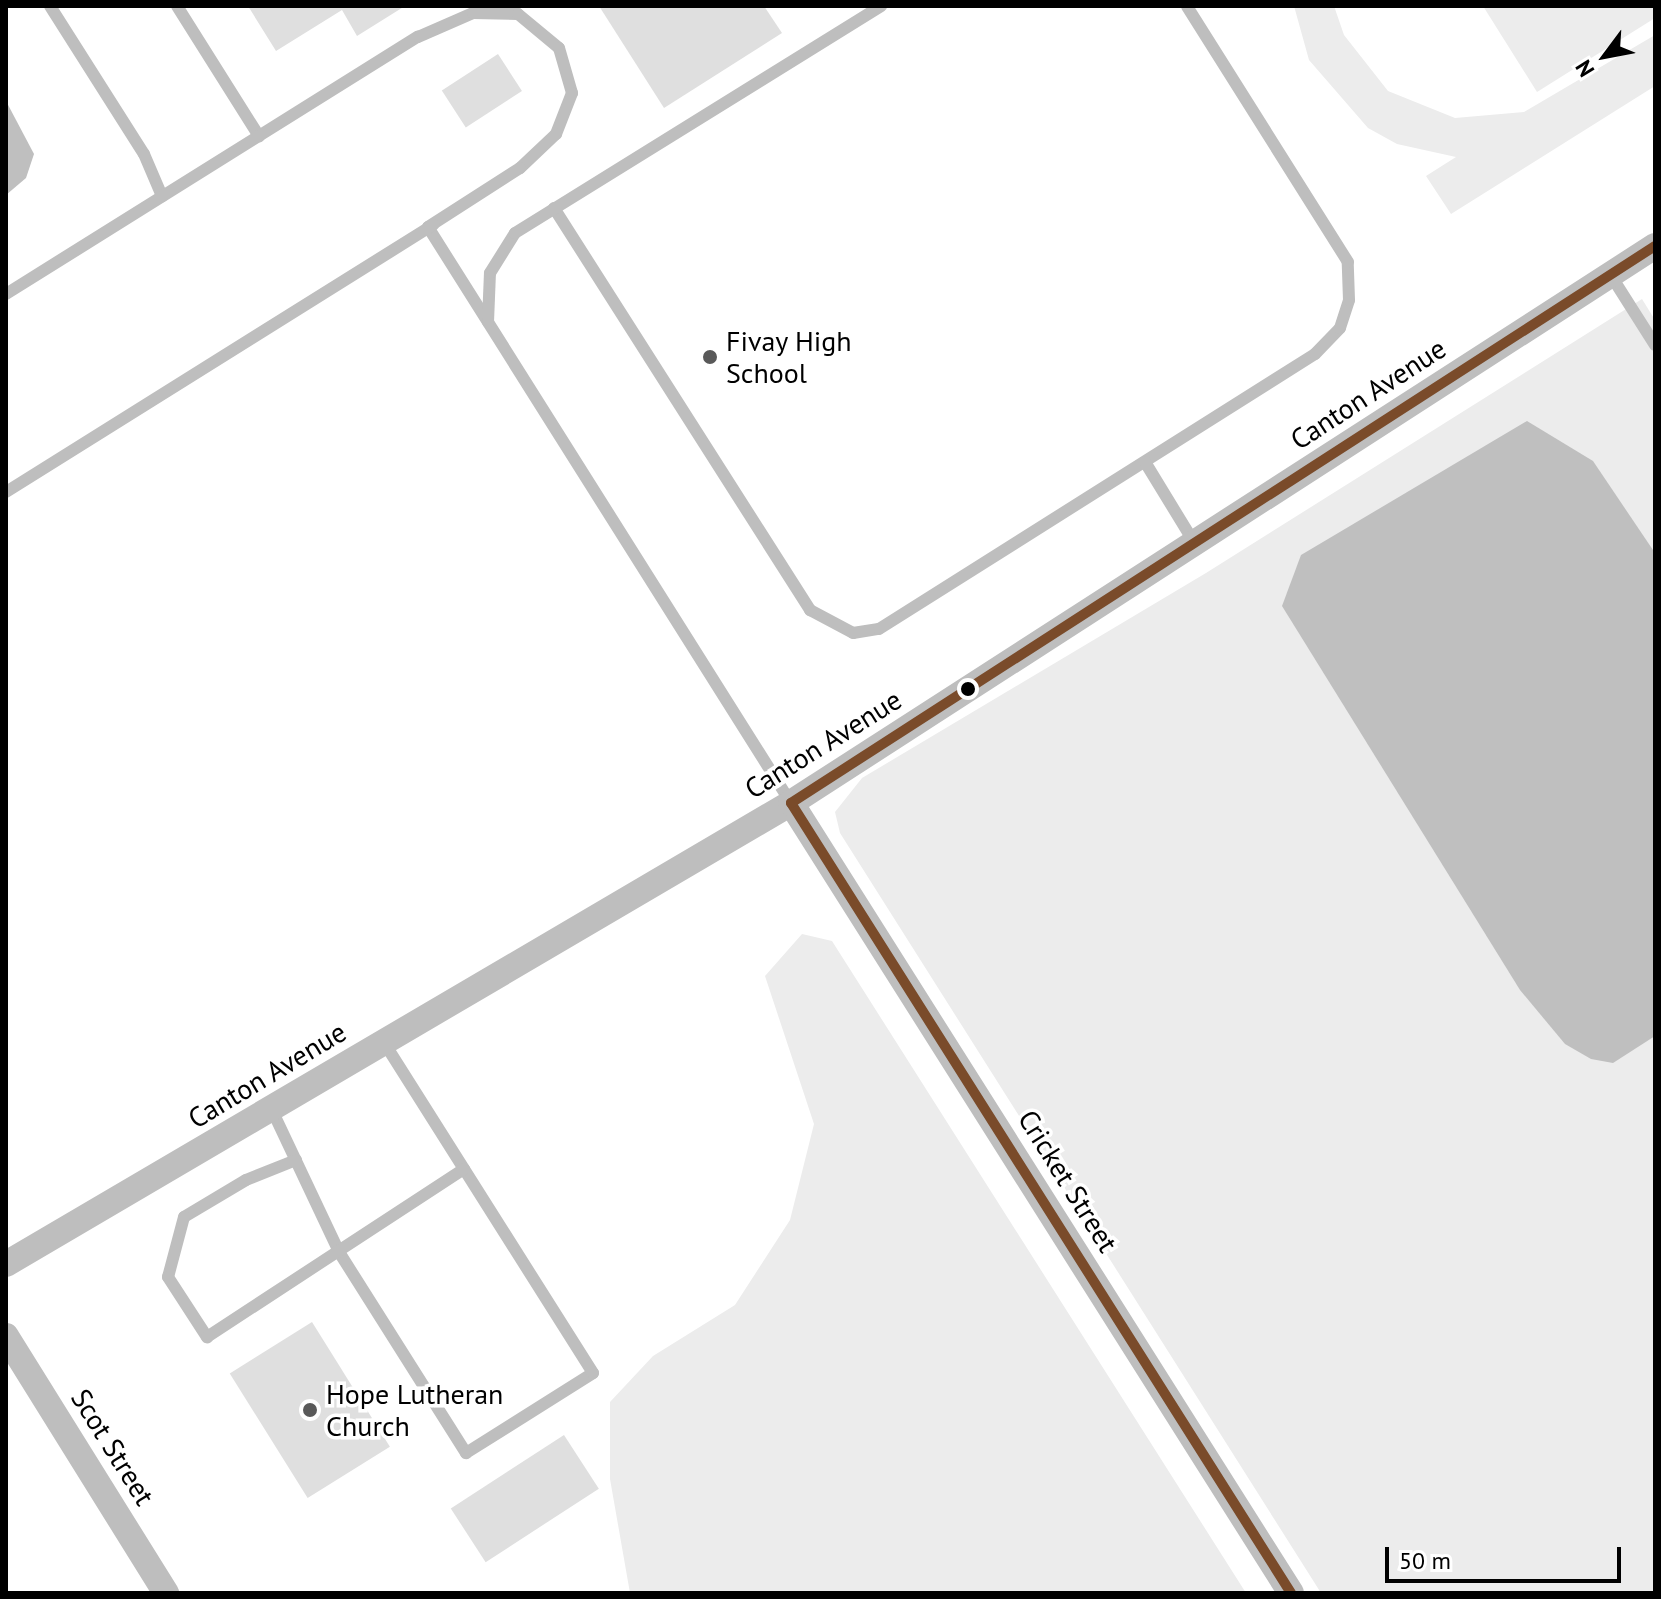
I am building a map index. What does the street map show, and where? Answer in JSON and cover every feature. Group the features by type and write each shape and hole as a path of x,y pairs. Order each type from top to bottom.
{"street":[{"name":"Canton Avenue","path":"6,1264 791,803 1655,246"},
{"name":"Cricket Street","path":"791,803 1291,1593"},
{"name":"Scot Street","path":"6,1336 166,1593"}],"lane":[{"path":"50,6 144,154 162,196"},
{"path":"177,6 259,136"},
{"path":"488,322 490,273 515,233 881,6"},
{"path":"554,208 810,610 832,625 853,633 879,629 1315,354 1340,328 1349,300 1348,262 1187,6"},
{"path":"6,294 418,37 473,13 518,14 559,48 572,93 556,134 456,211 6,492"},
{"path":"456,211 428,227 791,803"},
{"path":"1610,274 1655,345"},
{"path":"1145,462 1195,545"},
{"path":"272,1110 339,1252 466,1453 593,1373 384,1042"},
{"path":"296,1160 246,1180 184,1217 168,1277 207,1337 464,1169"}],"shaded area":[{"path":"1294,6 1334,6 1344,35 1388,91 1455,118 1524,112 1655,35 1655,86 1451,214 1426,176 1456,157 1397,144 1368,128 1309,60"},
{"path":"1483,6 1655,6 1655,18 1537,92"},
{"path":"6,101 34,154 26,178 6,195"},
{"path":"1642,299 1655,320 1655,1593 1321,1593 840,833 835,812 862,778 1206,573"},
{"path":"1527,421 1593,461 1655,553 1655,1036 1613,1063 1591,1059 1565,1044 1520,990 1282,606 1301,555"},
{"path":"802,934 832,941 1246,1593 630,1593 610,1479 610,1402 653,1356 735,1305 790,1220 814,1124 765,976"}],"building":[{"path":"248,6 405,6 357,36 342,10 276,51"},
{"path":"599,6 764,6 782,33 664,108"},
{"path":"498,54 522,91 466,127 442,90"},
{"name":"Hope Lutheran Church","path":"312,1322 390,1447 308,1498 230,1373"},
{"path":"564,1435 599,1489 486,1562 451,1509"}],"transit line":[{"path":"1291,1593 791,803 1655,246"}],"place":[{"name":"Fivay High School","path":"710,357"},
{"name":"Hope Lutheran Church","path":"310,1410"}]}
